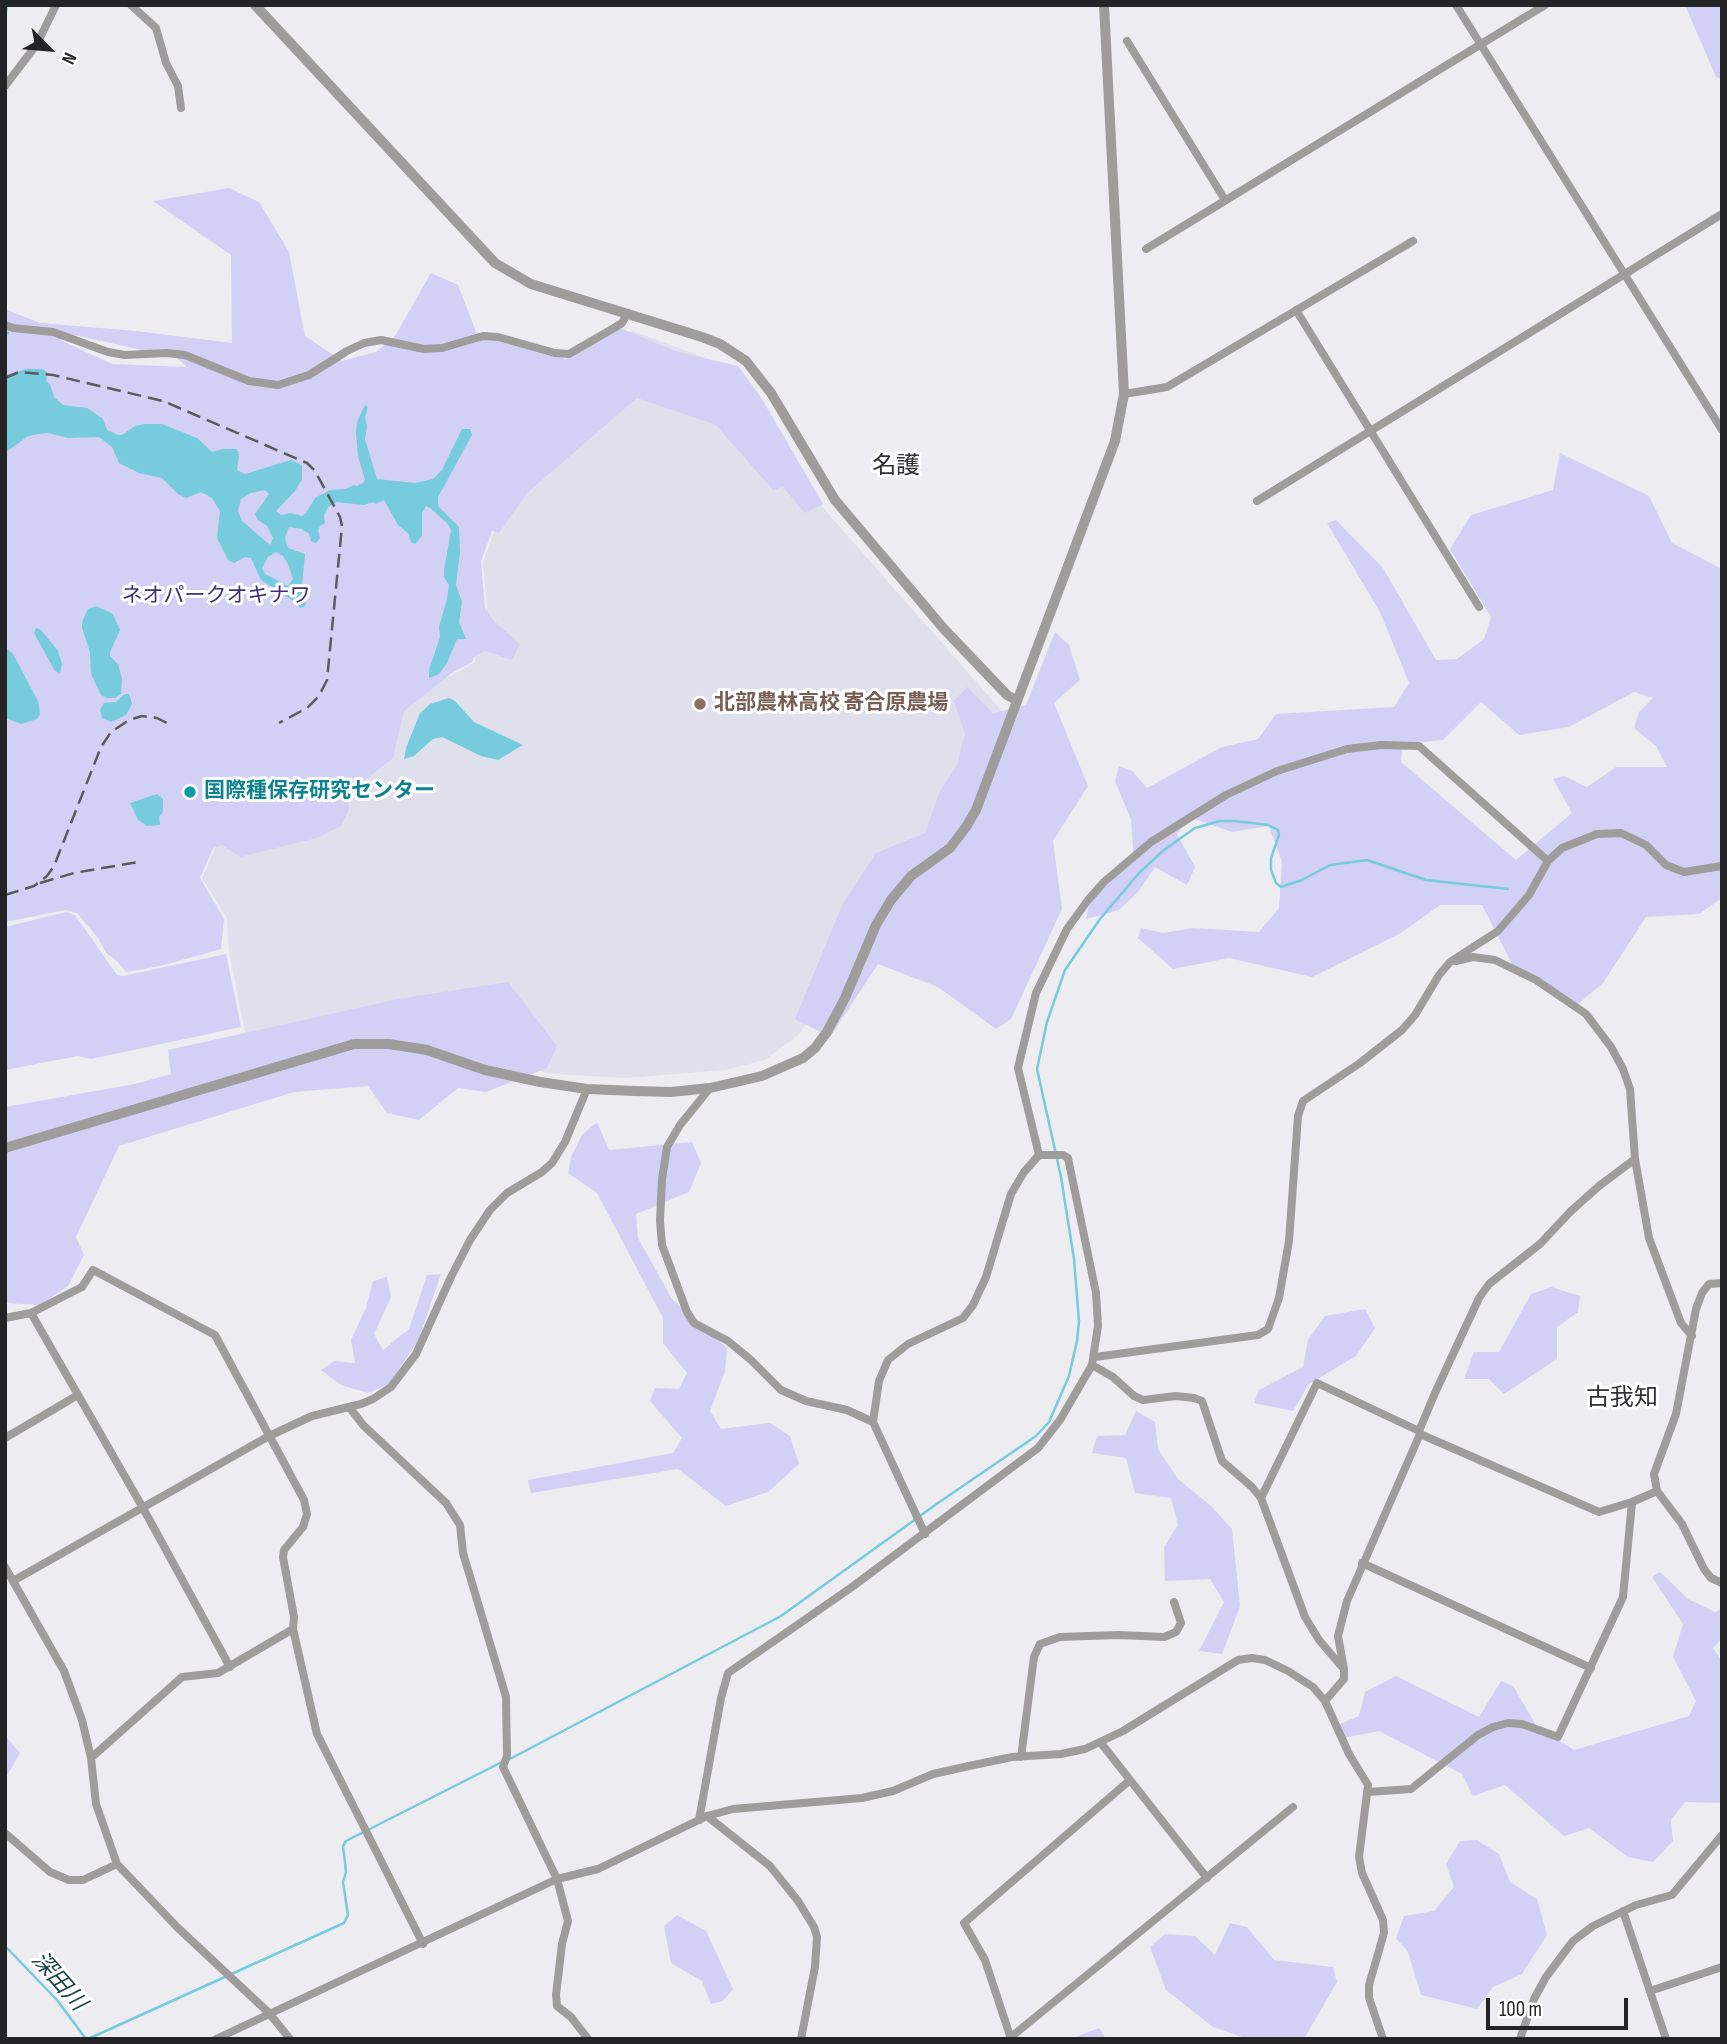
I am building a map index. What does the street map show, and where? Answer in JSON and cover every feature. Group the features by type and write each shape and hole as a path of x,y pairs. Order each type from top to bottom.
{"street":[{"path":"5,86 37,44 56,5"},
{"path":"131,5 156,28 166,63 178,86 181,108"},
{"path":"255,5 495,263 531,284 711,340 746,361 771,393 835,500 944,629 1007,695 1016,700"},
{"path":"5,1148 354,1044 389,1044 427,1050 509,1076 587,1089 671,1092 710,1088 762,1076 803,1058 815,1048 845,998 876,925 891,900 911,876 950,848 967,827 976,810 1115,441 1124,394 1104,5"},
{"path":"1456,5 1722,430"},
{"path":"1146,249 1545,5"},
{"path":"1127,41 1225,200"},
{"path":"1257,500 1722,214"},
{"path":"1124,394 1167,387 1413,241"},
{"path":"1296,310 1479,607"},
{"path":"5,325 53,332 117,353 185,355 249,381 278,385 309,375 364,343 381,340 424,349 442,348 483,336 498,337 555,353 569,354 622,323 628,313"},
{"path":"1039,1155 1018,1068 1036,993 1067,929 1104,882 1151,842 1226,795 1277,771 1347,749 1381,745 1419,746 1548,861"},
{"path":"1094,1361 1258,1335 1268,1329 1279,1298 1289,1241 1298,1116 1303,1101 1360,1063 1402,1030 1450,962 1498,931 1528,895 1548,861 1562,848 1597,834 1621,833 1646,845 1666,865 1684,872 1722,866"},
{"path":"1450,962 1473,957 1495,960 1536,979 1586,1014 1623,1069 1630,1090 1636,1159 1649,1238 1681,1323 1692,1336"},
{"path":"710,1088 680,1125 667,1147 662,1179 662,1245 687,1312 694,1323 728,1341 781,1390 806,1401 847,1410 873,1422"},
{"path":"13,1581 269,1436 312,1416 350,1408 373,1399 391,1387 416,1354 470,1240 496,1202 552,1163 565,1142 587,1089"},
{"path":"703,1818 721,1698 728,1673 925,1534 1038,1448 1060,1420 1094,1361 1098,1326 1096,1293 1068,1158 1063,1155 1039,1155 1024,1172 1011,1194 986,1278 973,1305 963,1318 908,1344 888,1360 879,1381 873,1422 925,1534"},
{"path":"1325,1701 1344,1679 1338,1646 1339,1623 1362,1563 1479,1298 1489,1284 1541,1244 1570,1212 1599,1186 1636,1159"},
{"path":"5,1318 31,1313 82,1287 93,1270 215,1335 303,1500 307,1514 303,1527 284,1550 284,1557 294,1617 293,1629 317,1734 423,1944"},
{"path":"1722,1283 1709,1284 1702,1293 1696,1310 1676,1414 1654,1474 1657,1491 1682,1524 1704,1569 1711,1578 1722,1583"},
{"path":"31,1313 230,1667"},
{"path":"1094,1361 1143,1400 1176,1396 1202,1401 1222,1461 1261,1498 1305,1616 1319,1640 1344,1669"},
{"path":"1261,1498 1317,1383 1419,1433 1599,1512 1657,1491"},
{"path":"5,1438 78,1395"},
{"path":"350,1408 363,1425 446,1503 460,1525 463,1553 506,1697 507,1756 503,1767 557,1879 568,1921 562,1944 557,2007 571,2017 588,2039"},
{"path":"1368,1792 1411,1788 1478,1735 1493,1727 1508,1723 1522,1724 1558,1737 1623,1597 1632,1502"},
{"path":"1362,1563 1591,1668"},
{"path":"5,1567 64,1671 82,1720 91,1758 96,1804 117,1864 177,1927 269,2013 290,2039"},
{"path":"1021,1757 1034,1657 1040,1644 1060,1637 1164,1637 1176,1632 1181,1623 1174,1602"},
{"path":"91,1758 182,1677 218,1674 293,1629"},
{"path":"216,2039 557,1879 598,1869 703,1818 733,1809 862,1798 893,1791 933,1774 1021,1757 1060,1754 1101,1744 1238,1660 1252,1658 1276,1665 1304,1679 1325,1701 1349,1754 1368,1785 1359,1857 1362,1873 1383,1920 1384,1933 1368,1985 1369,1998 1383,2039"},
{"path":"1101,1744 1207,1878"},
{"path":"1130,1780 964,1923 985,1960 1011,2038 1293,1807"},
{"path":"703,1818 770,1866 798,1901 814,1927 817,1937 815,1967 801,2039"},
{"path":"5,1833 50,1872 69,1880 83,1880 117,1864"},
{"path":"1520,2039 1534,1999 1546,1977 1573,1941 1593,1926 1623,1911 1672,1895 1722,1835"},
{"path":"1623,1911 1666,2039"},
{"path":"1650,1992 1722,1967"}],"shaded area":[{"name":"北部農林高校 寄合原農場","path":"633,331 719,363 802,484 1001,710 998,737 826,997 798,1035 765,1060 725,1070 625,1078 555,1074 494,1062 252,1068 229,950 227,918 202,878 219,838 331,823 373,770 383,726 412,697 474,663 488,621 483,562 528,439 582,352"},
{"path":"27,369 42,369 47,372 46,381 50,384 54,397 63,405 87,408 103,419 107,430 118,435 135,426 162,424 197,438 212,452 237,449 237,470 245,474 291,460 302,465 302,479 295,491 276,511 281,515 290,513 302,516 315,498 330,490 346,489 363,483 365,480 358,456 356,433 357,422 365,405 368,407 365,439 377,479 415,483 433,479 442,470 462,429 470,429 472,435 438,497 438,506 459,527 460,552 456,585 462,602 459,622 466,639 457,639 447,663 439,674 429,678 447,599 449,585 444,577 444,570 451,530 430,508 426,506 422,513 422,536 415,544 411,542 408,533 398,525 384,500 364,505 337,502 328,507 324,515 325,523 318,531 320,538 316,543 311,541 309,534 302,529 289,527 285,538 288,548 305,554 302,585 306,603 300,608 261,580 251,558 245,557 234,563 228,560 217,538 220,511 212,498 201,492 186,498 162,478 139,473 119,463 112,447 99,437 68,438 48,433 39,434 28,436 5,453 5,375","holes":["265,490 269,494 255,514 258,520 267,526 273,538 270,545 242,521 238,511 241,499 251,493","276,552 283,556 288,564 293,579 288,586 265,574 262,568 268,557"]},
{"path":"96,606 113,614 120,630 110,652 110,656 118,664 122,679 121,694 115,698 101,695 91,674 90,652 82,622 88,609"},
{"path":"36,628 41,630 58,651 62,664 60,673 55,671 34,633"},
{"path":"5,647 13,654 38,701 40,714 37,719 21,724 5,718"},
{"path":"129,694 132,704 126,715 111,722 102,718 100,710 104,703 116,702"},
{"path":"449,698 474,722 523,745 498,760 481,756 442,737 433,739 414,756 404,759 420,713 430,704"},
{"path":"157,794 163,799 160,825 147,826 138,820 130,803"}],"green space":[{"path":"1685,5 1722,5 1722,79 1716,77"},
{"name":"ネオパークオキナワ","path":"229,188 259,202 289,252 305,336 342,361 376,352 395,336 431,273 458,285 476,332 566,359 620,328 678,352 738,366 762,399 823,504 805,513 783,487 773,490 716,425 637,398 527,493 499,533 492,531 481,561 485,608 493,620 520,644 512,660 485,651 404,711 393,758 360,784 348,799 349,809 341,826 317,838 240,857 222,845 213,848 200,878 224,919 221,949 160,966 126,972 106,953 98,938 77,913 65,910 5,922 5,309 40,323 232,343 231,255 153,201","holes":["75,335 177,358 187,367 112,364 60,340"]},
{"path":"1560,453 1649,496 1672,543 1722,569 1722,898 1699,914 1646,917 1603,983 1578,1004 1515,970 1482,905 1440,905 1401,933 1312,977 1229,958 1173,969 1138,938 1141,928 1163,933 1193,928 1259,932 1279,908 1282,862 1269,826 1232,832 1189,817 1177,834 1195,867 1187,885 1155,867 1138,892 1119,910 1086,919 1090,901 1134,860 1131,820 1115,781 1119,766 1132,771 1147,788 1222,747 1258,739 1276,714 1394,707 1409,683 1380,612 1327,523 1336,520 1383,568 1436,660 1457,659 1484,639 1491,617 1450,549 1471,515 1553,490","holes":["1634,692 1653,698 1639,712 1634,728 1656,746 1667,767 1616,767 1587,787 1564,776 1553,779 1572,813 1516,860 1401,762 1403,744 1443,740 1481,702 1519,735 1569,727"]},
{"path":"1055,632 1069,645 1080,680 1054,703 1088,786 1053,841 1062,909 1011,1019 996,1029 938,987 878,964 830,1037 795,1019 843,903 876,853 925,833 940,791 957,765 965,734 954,701 967,687 993,713 1026,705"},
{"path":"66,912 75,915 117,975 123,976 226,954 241,1027 91,1059 78,1056 5,1070 5,927"},
{"path":"508,982 557,1046 547,1068 486,1092 458,1088 419,1120 387,1113 368,1086 294,1092 119,1146 76,1237 84,1255 68,1286 40,1305 5,1303 5,1107 135,1084 171,1074 168,1050 398,999"},
{"path":"597,1122 609,1150 692,1142 701,1163 689,1192 636,1214 638,1238 672,1299 727,1348 725,1371 710,1411 721,1429 770,1423 790,1436 799,1464 768,1492 726,1506 678,1469 531,1493 528,1480 673,1453 682,1438 650,1401 655,1388 679,1389 687,1373 663,1343 663,1318 597,1193 568,1173 571,1157 582,1135"},
{"path":"441,1274 418,1341 389,1384 368,1393 341,1385 321,1370 334,1361 355,1363 351,1340 366,1308 373,1281 387,1277 391,1297 374,1334 383,1350 409,1329 427,1275"},
{"path":"1551,1287 1580,1296 1578,1312 1557,1327 1557,1359 1504,1394 1489,1379 1464,1379 1474,1352 1499,1352 1531,1294"},
{"path":"1365,1309 1375,1328 1356,1356 1309,1384 1293,1411 1254,1403 1259,1390 1303,1367 1308,1340 1325,1316"},
{"path":"1136,1411 1155,1422 1158,1449 1178,1479 1211,1506 1232,1529 1240,1606 1222,1654 1199,1651 1224,1602 1210,1579 1165,1581 1164,1547 1178,1525 1171,1498 1135,1493 1126,1458 1092,1453 1097,1436 1125,1435"},
{"path":"1660,1572 1688,1599 1715,1612 1722,1609 1722,1639 1713,1648 1722,1661 1722,1803 1685,1802 1671,1820 1673,1841 1653,1862 1628,1857 1589,1828 1564,1836 1505,1785 1473,1796 1462,1774 1379,1731 1343,1738 1338,1725 1359,1716 1365,1692 1396,1676 1479,1717 1501,1681 1513,1686 1537,1727 1574,1750 1689,1716 1696,1701 1673,1657 1683,1624 1652,1577"},
{"path":"5,1735 20,1753 5,1779"},
{"path":"1477,1840 1499,1854 1510,1882 1537,1899 1547,1935 1522,1974 1493,1987 1477,2009 1421,1995 1408,1952 1396,1938 1404,1916 1434,1911 1454,1887 1446,1864 1460,1841"},
{"path":"677,1915 706,1931 733,1989 723,2001 711,2004 702,1981 671,1963 664,1926"},
{"path":"1230,1923 1247,1927 1274,1960 1333,1967 1337,1982 1305,2037 1248,2039 1213,2027 1166,1990 1150,1947 1165,1934 1195,1936 1215,1955"},
{"path":"1099,2028 1106,2039 1073,2039 1073,2038"}],"waterway":[{"path":"5,19 7,5"},
{"path":"508,1760 781,1616 1036,1436 1049,1422 1069,1376 1079,1321 1074,1259 1061,1177 1037,1069 1047,1022 1065,970 1100,919 1139,873 1164,850 1195,828 1220,821 1235,821 1268,825 1278,830 1271,870 1276,883 1281,887 1302,880 1330,865 1367,860 1426,880 1508,889"},
{"path":"88,2039 344,1923 348,1915 343,1882 346,1872 343,1846 346,1841 502,1762"},
{"name":"深田川","path":"5,1946 57,2000 86,2039"}],"railway":[{"path":"5,378 19,372 53,375 163,401 307,463 315,471 340,517 342,526 327,680 319,696 307,708 279,723"},
{"path":"5,895 34,886 47,876 54,866 101,747 111,732 129,720 142,716 157,718 171,725"},
{"path":"40,883 74,873 138,862"}],"place":[{"name":"北部農林高校 寄合原農場","path":"700,704"},
{"name":"国際種保存研究センター","path":"190,792"}],"district":[{"name":"名護","path":"896,467"},
{"name":"古我知","path":"1622,1399"}]}
